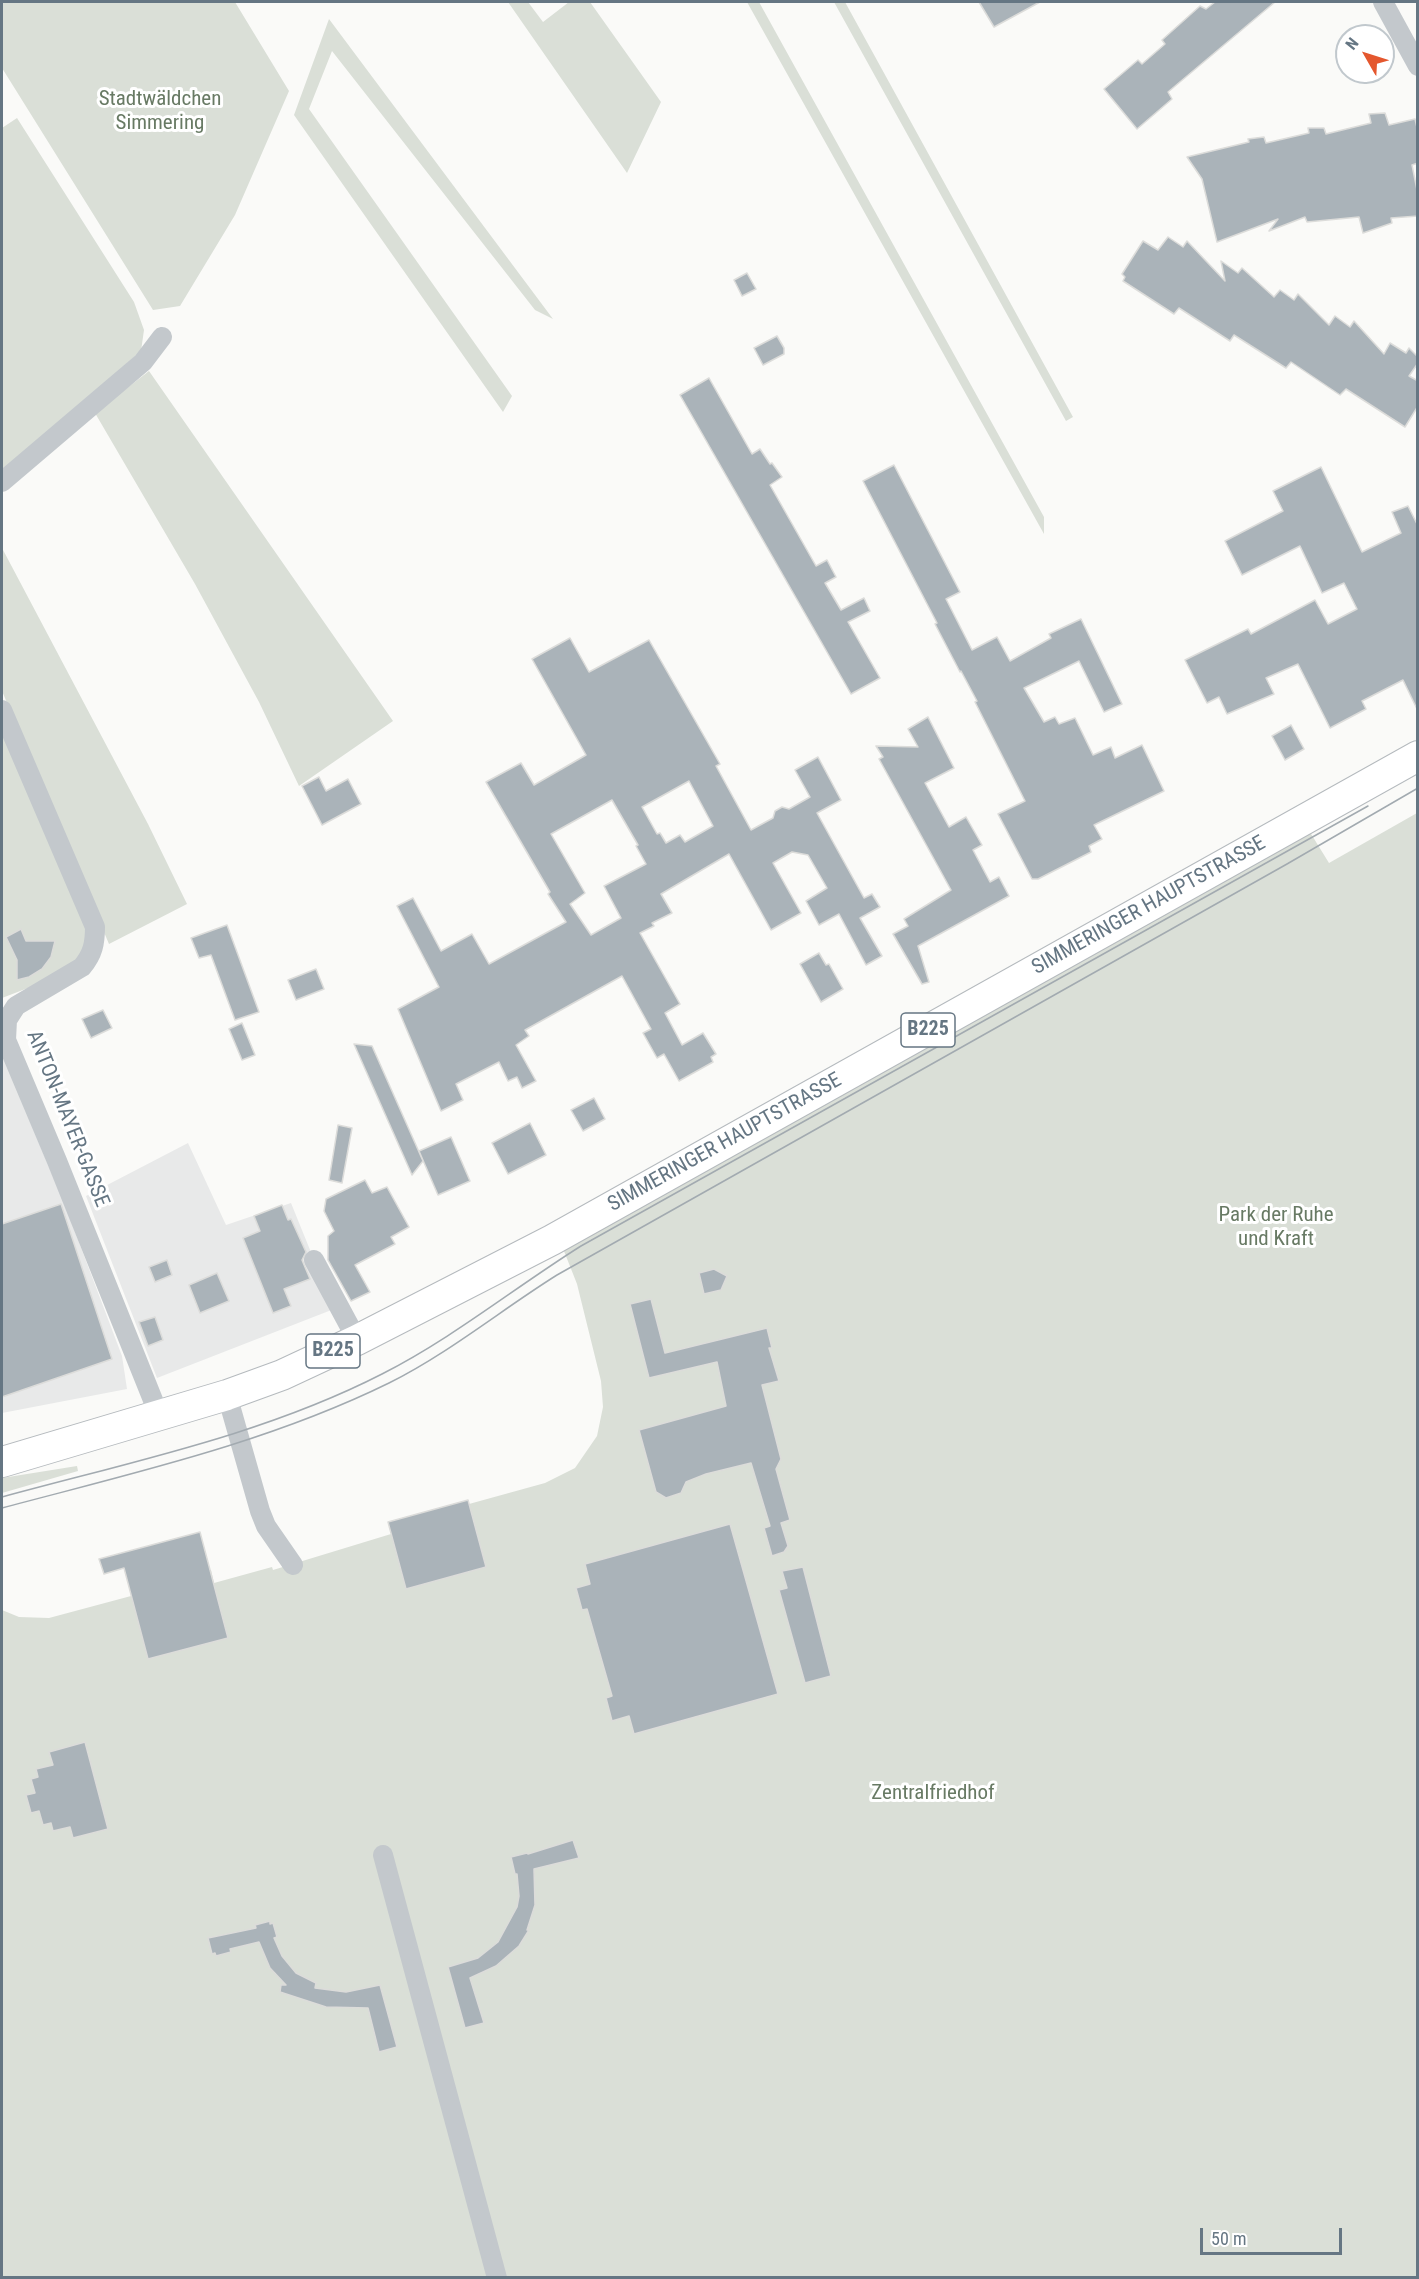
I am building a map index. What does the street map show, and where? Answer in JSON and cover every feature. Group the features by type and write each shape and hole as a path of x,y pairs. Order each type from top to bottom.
{"main road":[{"name":"SIMMERINGER HAUPTSTRASSE","path":"2,1462 227,1395 282,1375 357,1340 552,1240 1418,756"}],"street":[{"path":"1383,2 1418,66"},
{"path":"2,482 143,362 162,337"},
{"name":"ANTON-MAYER-GASSE","path":"2,710 95,927 95,942 90,958 82,967 16,1006 7,1020 6,1040 159,1415"},
{"path":"314,1260 357,1340"},
{"path":"227,1395 260,1511 266,1526 293,1565"},
{"path":"383,1855 497,2277"}],"shaded area":[{"path":"2,1054 66,1208 122,1356 127,1389 2,1413"},
{"path":"188,1143 226,1225 291,1203 334,1309 157,1378 86,1196"}],"green space":[{"name":"Stadtwäldchen Simmering","path":"2,2 235,2 289,91 235,215 180,306 153,310 2,68"},
{"path":"508,2 528,2 543,22 569,2 590,2 661,102 627,173"},
{"path":"747,2 759,2 1044,517 1044,534"},
{"path":"834,2 845,2 1073,417 1066,421"},
{"path":"329,19 553,319 535,310 332,51 309,109 512,396 503,412 294,115"},
{"path":"17,118 134,302 144,330 141,351 2,472 2,128"},
{"path":"149,371 393,721 299,786 259,702 195,584 95,413"},
{"path":"2,548 148,824 187,904 109,944 2,691"},
{"path":"2,726 91,936 73,966 2,998"},
{"name":"Zentralfriedhof","path":"1417,813 1417,2277 2,2277 2,1610 19,1617 49,1618 131,1596 130,1592 211,1570 214,1583 272,1567 273,1570 391,1534 388,1522 468,1500 469,1504 545,1483 575,1468 597,1436 603,1407 601,1381 577,1284 562,1246 1308,829 1329,863"},
{"path":"77,1466 78,1471 2,1493 2,1478"}],"building":[{"path":"979,2 1040,2 994,27"},
{"path":"1215,2 1275,2 1168,92 1172,99 1137,129 1104,89 1138,60 1142,64 1165,44 1162,40 1200,6 1206,9"},
{"path":"1385,113 1389,125 1415,119 1418,132 1418,163 1412,165 1418,195 1418,216 1391,218 1392,223 1363,233 1359,217 1307,222 1305,217 1269,231 1278,219 1217,242 1202,179 1187,157 1249,142 1248,139 1264,137 1266,143 1309,133 1308,128 1324,128 1326,134 1371,123 1369,114"},
{"path":"1168,237 1183,247 1187,241 1225,281 1221,261 1238,273 1242,268 1274,297 1280,290 1294,300 1298,294 1329,325 1335,316 1350,327 1354,321 1384,354 1390,343 1406,353 1409,348 1418,357 1418,363 1409,376 1418,381 1418,406 1405,427 1346,389 1340,395 1291,362 1286,368 1234,335 1230,341 1179,308 1174,314 1123,281 1125,277 1122,274 1143,241 1158,250"},
{"path":"747,273 756,289 742,296 734,280"},
{"path":"777,336 784,348 784,354 763,365 754,348"},
{"path":"709,378 752,454 760,449 782,477 770,485 816,566 827,560 836,577 825,583 841,610 864,598 870,611 848,622 880,678 851,694 680,395"},
{"path":"894,465 960,592 946,599 972,650 997,637 1010,661 1051,638 1049,634 1081,619 1122,704 1104,712 1079,661 1024,688 1044,722 1055,717 1059,724 1075,718 1093,755 1111,747 1115,758 1142,745 1164,791 1094,825 1102,839 1089,846 1091,852 1038,879 1032,879 998,814 1025,801 975,702 977,701 935,624 937,623 863,481"},
{"path":"1321,467 1362,552 1401,533 1392,512 1408,506 1418,526 1418,711 1403,680 1362,701 1366,709 1330,728 1298,664 1266,678 1274,694 1227,714 1219,697 1207,703 1185,660 1248,629 1251,634 1315,600 1328,624 1357,609 1344,583 1322,593 1300,546 1242,575 1225,541 1283,511 1273,491"},
{"path":"570,638 589,672 649,640 720,764 716,766 751,830 773,818 775,811 782,807 789,809 810,797 795,770 818,757 841,800 817,813 864,898 872,894 880,907 860,918 882,956 866,965 839,914 819,925 806,901 827,888 808,855 792,852 773,863 801,913 771,930 729,854 661,894 672,913 652,923 654,926 640,933 680,1004 665,1013 682,1045 703,1033 716,1054 711,1057 713,1062 679,1081 664,1054 657,1058 643,1033 651,1029 622,976 525,1030 529,1036 516,1045 536,1081 522,1088 517,1077 508,1081 499,1062 456,1084 463,1100 441,1111 398,1009 439,987 397,906 413,898 441,951 472,934 489,964 566,922 486,782 521,763 534,785 586,755 532,659","holes":["689,781 713,826 685,842 680,835 666,843 660,833 657,834 642,807","612,800 638,845 636,846 646,864 604,886 621,918 591,935 570,904 585,893 551,834"]},
{"path":"928,717 954,768 925,783 949,827 966,817 982,845 973,850 990,882 999,877 1009,896 918,946 929,982 922,984 893,934 908,926 904,919 951,890 879,759 883,757 876,746 918,747 908,729"},
{"path":"1291,725 1304,749 1285,760 1272,736"},
{"path":"319,777 326,791 348,779 361,804 322,825 302,786"},
{"path":"227,925 259,1012 235,1020 211,955 199,958 191,938"},
{"path":"21,929 26,941 55,941 51,957 42,969 29,977 17,980 17,960 6,937"},
{"path":"819,953 826,965 829,964 843,989 821,1002 800,964"},
{"path":"316,969 324,989 296,1000 288,980"},
{"path":"103,1010 112,1028 91,1038 82,1019"},
{"path":"242,1023 255,1055 242,1060 229,1029"},
{"path":"354,1044 372,1046 423,1161 412,1175"},
{"path":"594,1098 605,1119 583,1131 571,1110"},
{"path":"530,1123 546,1155 508,1174 492,1143"},
{"path":"338,1125 352,1128 342,1183 329,1180"},
{"path":"451,1137 470,1181 438,1195 419,1151"},
{"path":"365,1180 372,1193 387,1187 409,1227 391,1237 395,1244 355,1265 370,1292 351,1301 328,1260 328,1236 334,1231 324,1211 326,1199"},
{"path":"61,1204 112,1359 2,1397 2,1224"},
{"path":"282,1205 306,1252 302,1260 310,1279 284,1289 291,1306 273,1313 243,1238 260,1231 254,1216"},
{"path":"167,1260 172,1275 155,1282 149,1267"},
{"path":"714,1269 727,1276 721,1290 704,1294 699,1273"},
{"path":"217,1273 229,1301 200,1313 189,1285"},
{"path":"651,1299 665,1353 767,1328 772,1348 769,1348 779,1381 762,1385 781,1459 776,1469 790,1520 781,1523 788,1546 784,1552 772,1556 764,1528 770,1526 751,1463 706,1474 686,1482 681,1493 666,1498 656,1492 639,1430 726,1406 717,1362 649,1378 630,1304"},
{"path":"155,1317 163,1340 148,1346 139,1322"},
{"path":"468,1500 486,1567 406,1589 388,1522"},
{"path":"730,1524 778,1694 634,1734 629,1716 612,1721 606,1698 612,1696 587,1609 582,1610 576,1588 590,1584 585,1564"},
{"path":"200,1532 228,1638 148,1659 124,1568 104,1574 99,1559"},
{"path":"803,1567 831,1676 805,1683 779,1590 787,1588 782,1571"},
{"path":"85,1742 108,1829 73,1838 70,1827 53,1831 51,1823 43,1825 39,1811 31,1813 26,1795 35,1793 31,1779 38,1777 36,1769 53,1765 49,1752"},
{"path":"573,1840 579,1858 534,1869 535,1905 527,1930 529,1930 519,1946 496,1966 470,1978 484,2023 465,2028 448,1967 478,1958 498,1942 517,1907 519,1896 517,1874 515,1874 511,1857"},
{"path":"270,1921 270,1924 273,1923 277,1937 274,1938 282,1956 296,1973 316,1983 315,1988 346,1992 380,1985 397,2047 379,2052 368,2008 326,2007 280,1992 281,1985 286,1985 270,1968 259,1942 230,1949 231,1952 216,1956 215,1953 212,1954 208,1938 256,1928 255,1925"}],"tram line":[{"path":"2,1508 150,1469 247,1440 343,1404 389,1383 454,1345 557,1275 1418,788"},
{"path":"2,1497 147,1459 243,1430 290,1414 382,1374 434,1345 581,1246 1368,806"}],"park label":[{"name":"Park der Ruhe und Kraft","path":"1276,1228"}]}
